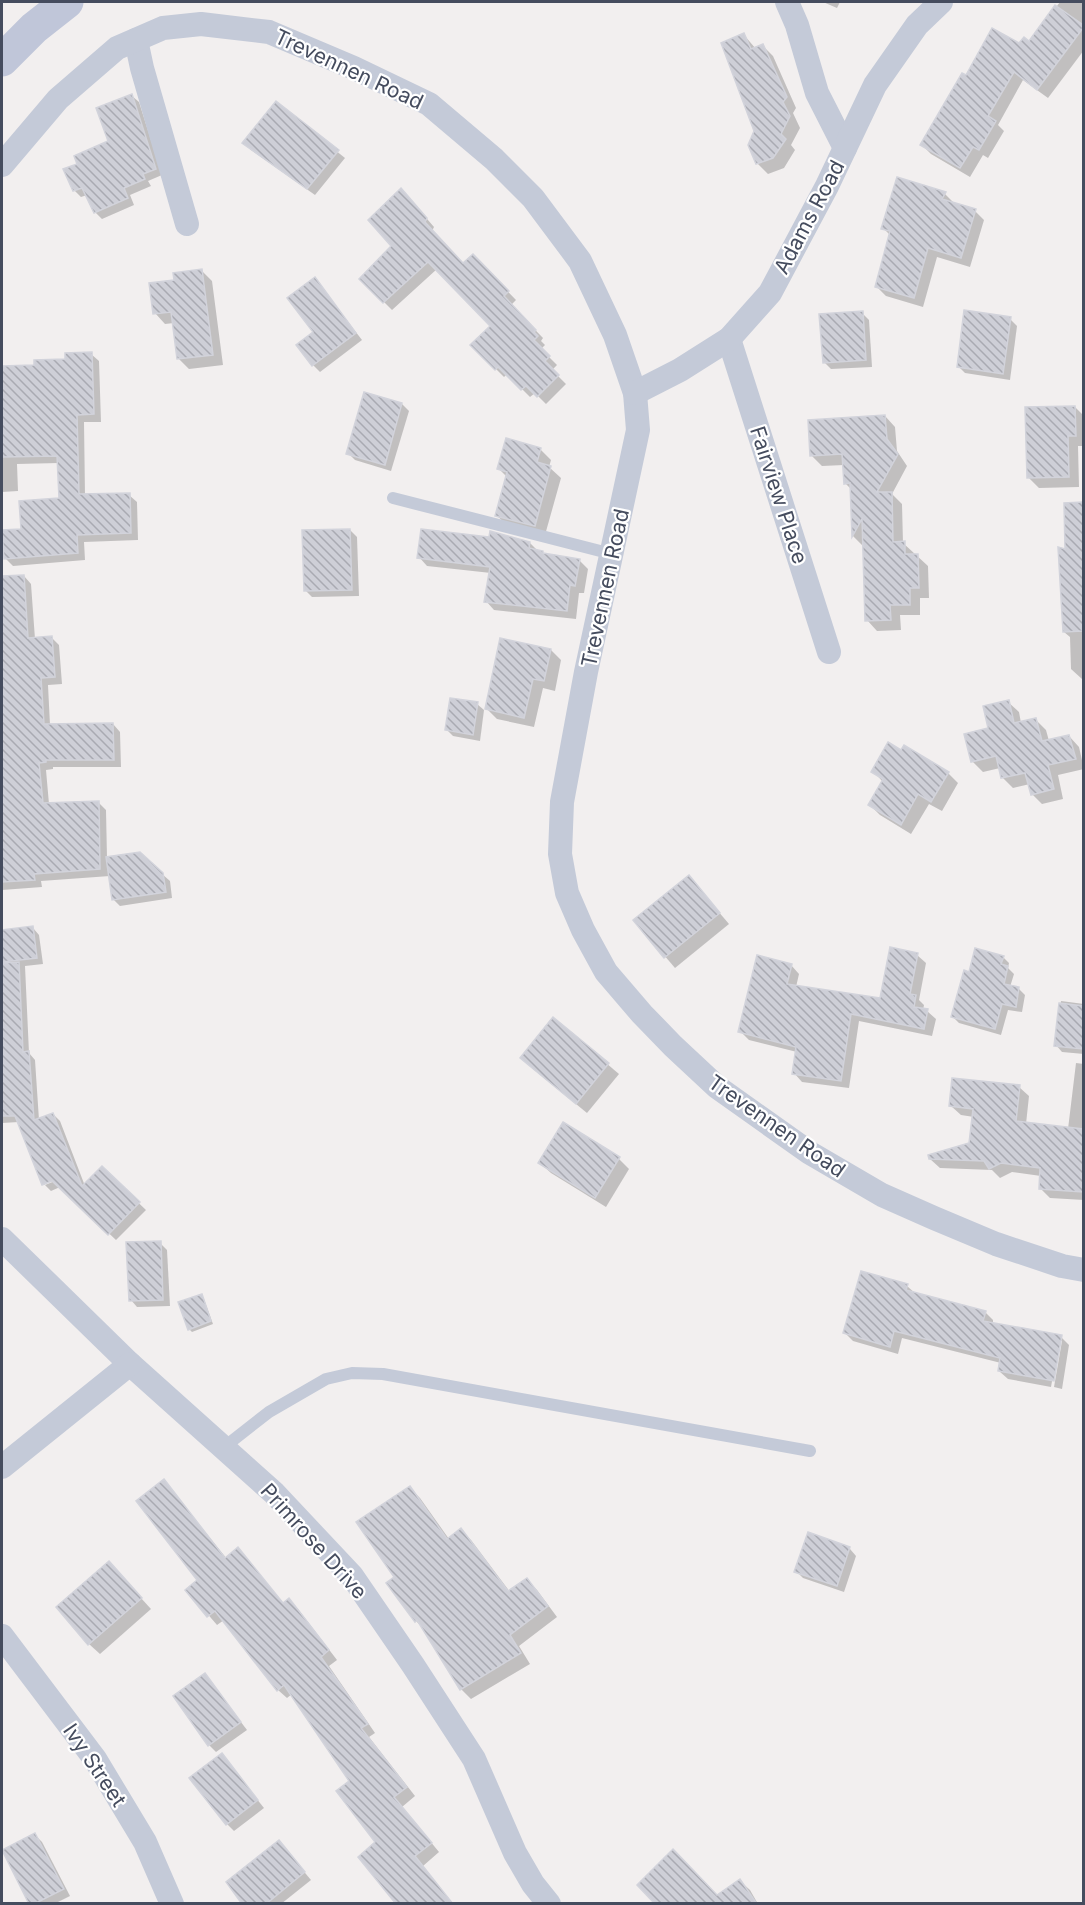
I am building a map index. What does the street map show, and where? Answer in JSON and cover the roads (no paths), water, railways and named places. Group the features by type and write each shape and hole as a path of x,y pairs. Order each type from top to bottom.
{"main road":[{"path":"2,60 34,28 67,2"}],"street":[{"path":"787,2 797,26 817,93 845,148"},
{"name":"Adams Road","path":"635,393 680,370 729,339 770,293 827,186 875,85 917,25 941,2"},
{"name":"Trevennen Road","path":"2,165 58,99 117,48 163,28 201,24 269,32 354,68 429,104 494,159 533,198 580,261 615,335 635,393 638,430 586,672 562,802 560,854 567,893 583,930 606,972 642,1014 717,1087 810,1154 882,1195 934,1218 996,1244 1062,1266 1083,1270"},
{"path":"136,40 187,224"},
{"name":"Fairview Place","path":"729,339 830,652"},
{"name":"Primrose Drive","path":"2,1239 130,1364 274,1493 352,1576 474,1759 515,1853 533,1884 549,1904"},
{"path":"2,1467 130,1364"},
{"name":"Ivy Street","path":"2,1636 95,1759 145,1842 172,1904"}],"lane":[{"path":"393,498 612,554"},
{"path":"224,1448 269,1412 296,1395 326,1379 352,1373 383,1374 810,1450"}]}
